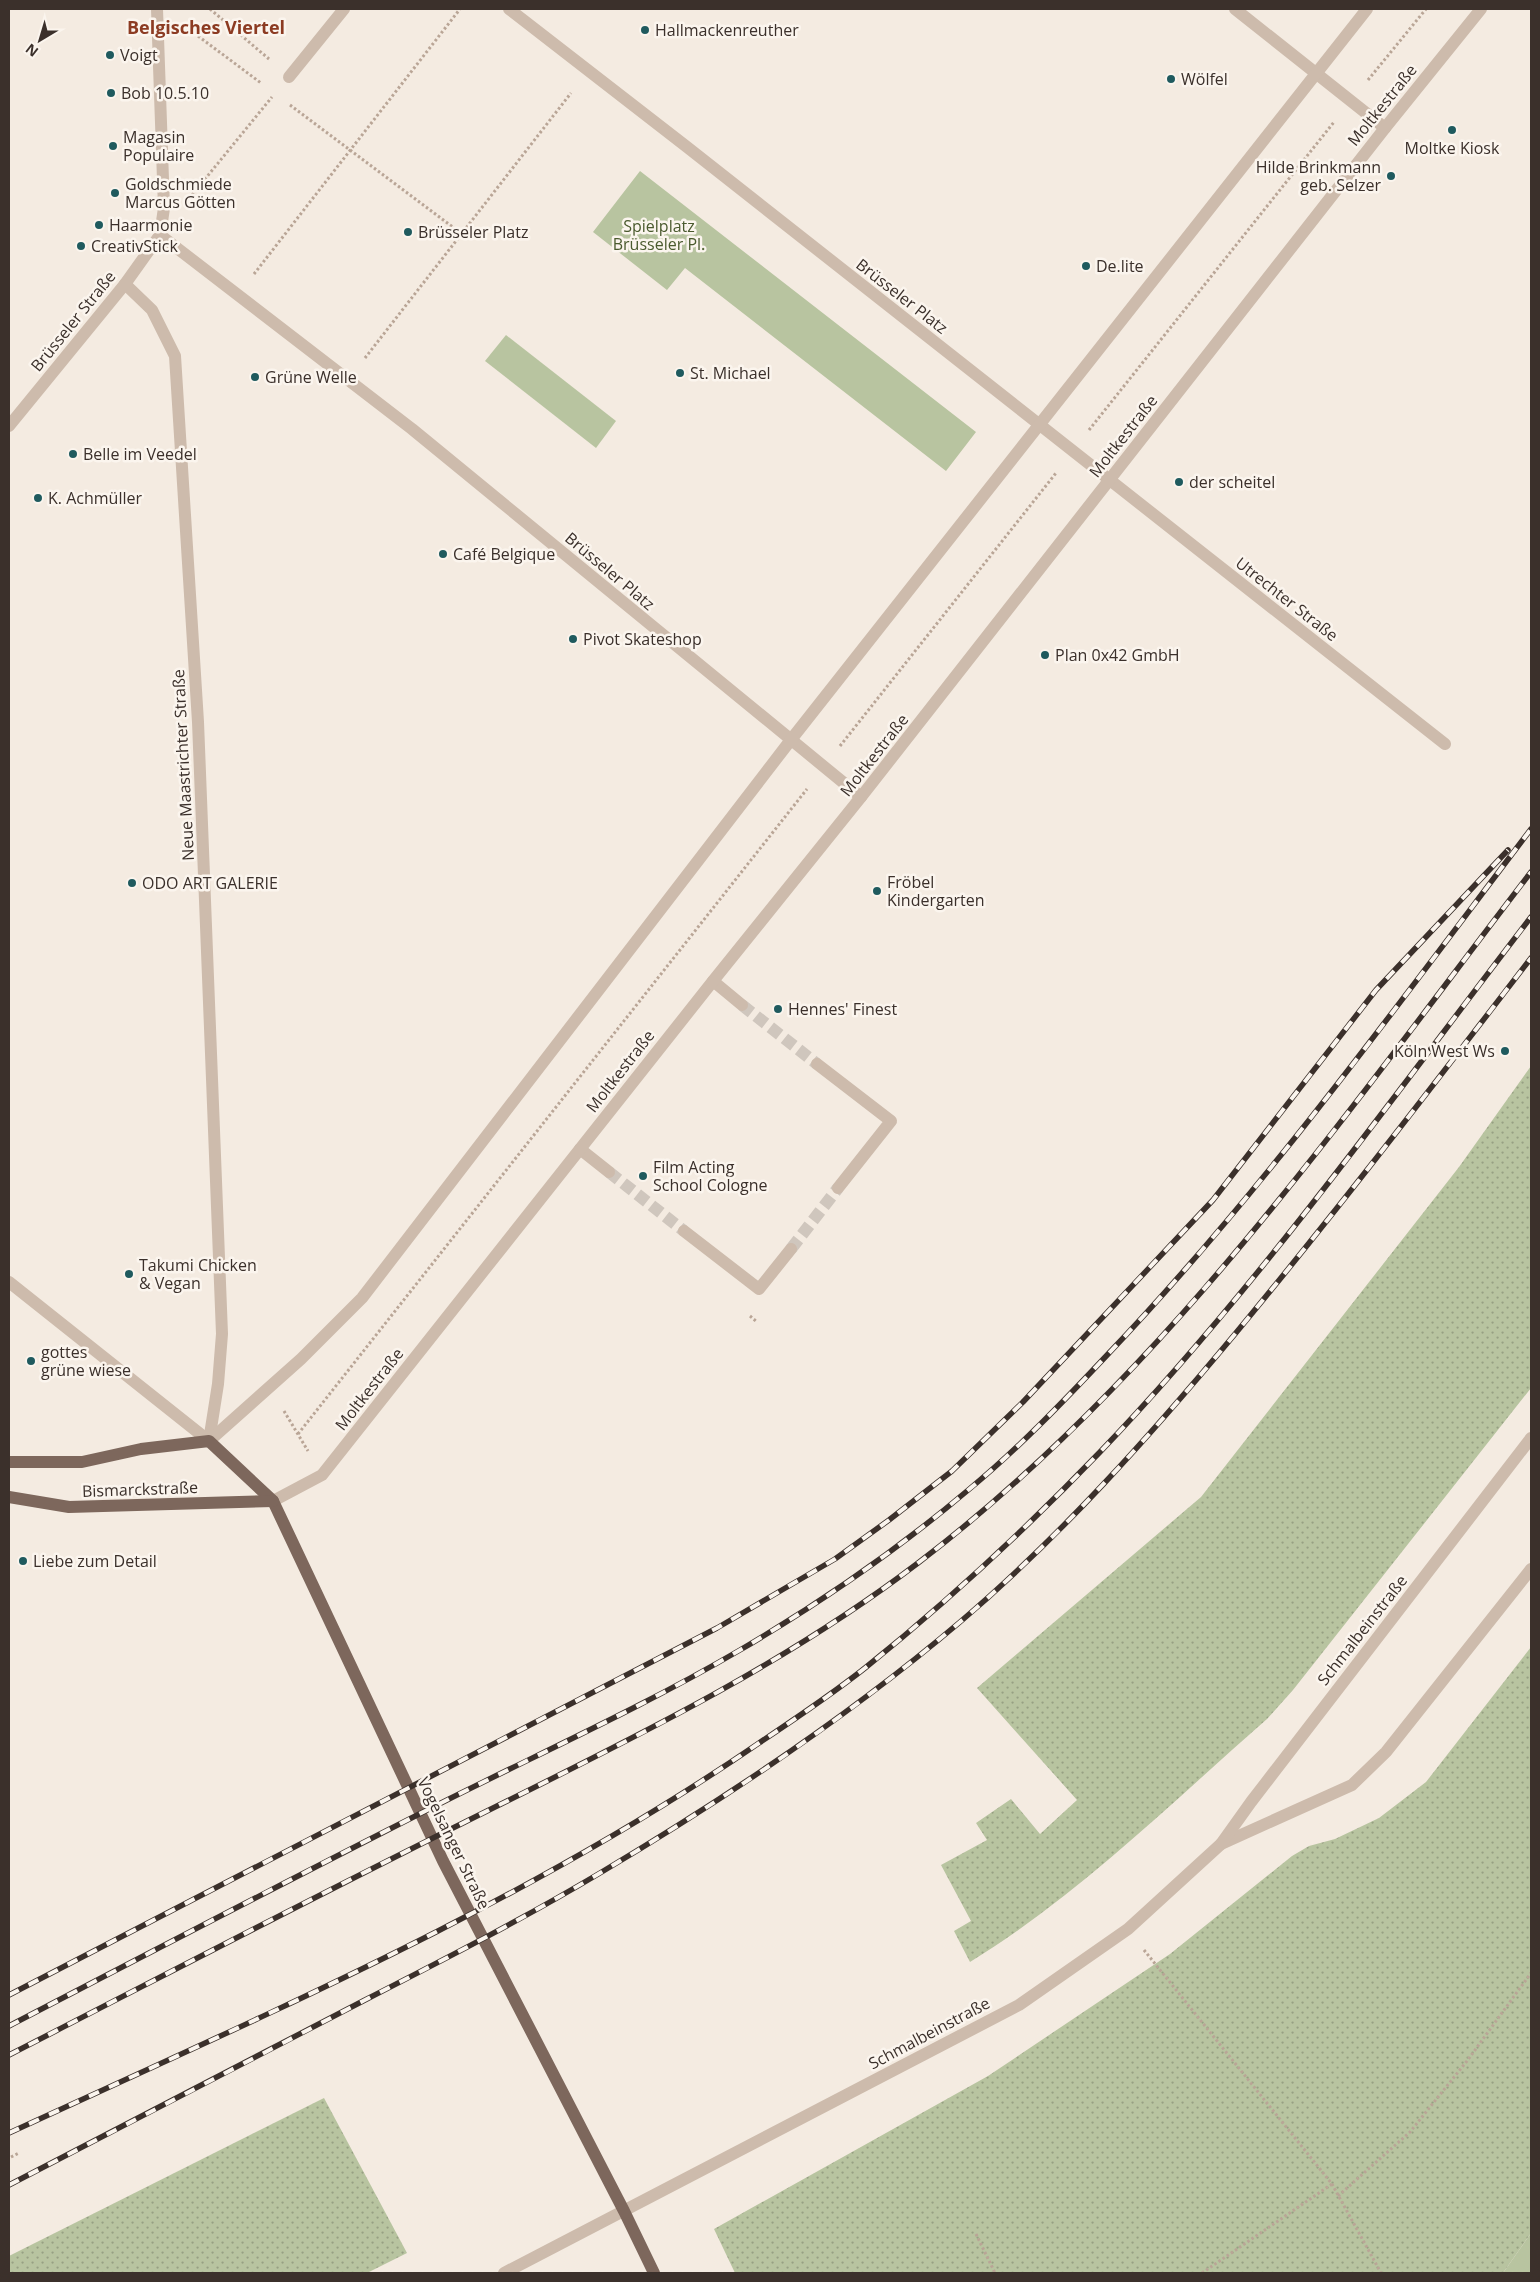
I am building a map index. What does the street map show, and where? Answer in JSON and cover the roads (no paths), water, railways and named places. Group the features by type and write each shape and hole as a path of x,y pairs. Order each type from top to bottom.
{"main road":[{"name":"Bismarckstraße","path":"9,1462 82,1462 141,1449 209,1441"},
{"name":"Vogelsanger Straße","path":"209,1441 273,1501 443,1861 624,2211 654,2273"},
{"name":"Bismarckstraße","path":"9,1497 69,1507 273,1501"}],"street":[{"path":"157,9 164,208 160,234"},
{"path":"289,76 344,9"},
{"name":"Brüsseler Platz","path":"509,9 1109,480"},
{"path":"1235,9 1385,128"},
{"path":"9,1282 209,1441 301,1359 362,1298 790,741 1367,9"},
{"name":"Moltkestraße","path":"273,1501 322,1475 861,797 1385,128 1481,9"},
{"name":"Brüsseler Straße","path":"9,426 125,284 160,234"},
{"name":"Brüsseler Platz","path":"160,234 412,429 790,741 861,797"},
{"name":"Neue Maastrichter Straße","path":"125,284 152,310 175,356 198,722 222,1334 218,1384 209,1441"},
{"name":"Utrechter Straße","path":"1109,480 1445,744"},
{"path":"713,981 742,1005"},
{"path":"817,1064 891,1121 838,1188"},
{"path":"580,1149 609,1172"},
{"path":"684,1231 759,1289 790,1249"},
{"name":"Schmalbeinstraße","path":"504,2273 1018,2005 1128,1929 1221,1844 1250,1802 1531,1438"},
{"name":"Schmalbeinstraße","path":"1221,1844 1352,1786 1386,1752 1531,1569"}],"tunnel":[{"path":"742,1005 817,1064"},
{"path":"609,1172 684,1231"},
{"path":"791,1249 838,1188"}],"railway":[{"path":"9,2026 339,1855 705,1670 828,1595 913,1535 986,1475 1022,1442 1058,1407 1166,1291 1275,1163 1328,1097 1531,829"},
{"path":"9,1995 717,1628 835,1559 889,1520 952,1471 1023,1402 1213,1200 1376,990 1508,850"},
{"path":"9,2055 582,1764 698,1703 811,1637 918,1563 1008,1489 1092,1410 1171,1326 1247,1238 1320,1148 1531,872"},
{"path":"9,2133 297,2000 487,1906 580,1855 670,1801 799,1716 865,1668 956,1591 1015,1537 1100,1452 1158,1389 1269,1258 1323,1190 1531,917"},
{"path":"9,2185 453,1955 571,1890 647,1845 740,1786 830,1723 918,1657 1034,1555 1104,1484 1170,1410 1311,1241 1531,958"}],"place":[{"name":"Hallmackenreuther","path":"645,30"},
{"name":"Voigt","path":"110,55"},
{"name":"Wölfel","path":"1171,79"},
{"name":"Bob 10.5.10","path":"111,93"},
{"name":"Moltke Kiosk","path":"1452,130"},
{"name":"Magasin Populaire","path":"113,146"},
{"name":"Hilde Brinkmann geb. Selzer","path":"1391,176"},
{"name":"Goldschmiede Marcus Götten","path":"115,193"},
{"name":"Haarmonie","path":"99,225"},
{"name":"Brüsseler Platz","path":"408,232"},
{"name":"CreativStick","path":"81,246"},
{"name":"De.lite","path":"1086,266"},
{"name":"St. Michael","path":"680,373"},
{"name":"Grüne Welle","path":"255,377"},
{"name":"Belle im Veedel","path":"73,454"},
{"name":"der scheitel","path":"1179,482"},
{"name":"K. Achmüller","path":"38,498"},
{"name":"Café Belgique","path":"443,554"},
{"name":"Pivot Skateshop","path":"573,639"},
{"name":"Plan 0x42 GmbH","path":"1045,655"},
{"name":"ODO ART GALERIE","path":"132,883"},
{"name":"Fröbel Kindergarten","path":"877,891"},
{"name":"Hennes' Finest","path":"778,1009"},
{"name":"Köln West Ws","path":"1505,1051"},
{"name":"Film Acting School Cologne","path":"643,1176"},
{"name":"Takumi Chicken & Vegan","path":"129,1274"},
{"name":"gottes grüne wiese","path":"31,1361"},
{"name":"Liebe zum Detail","path":"23,1561"}],"district":[{"name":"Belgisches Viertel","path":"206,28"}],"park label":[{"name":"Spielplatz Brüsseler Pl.","path":"659,235"}]}
